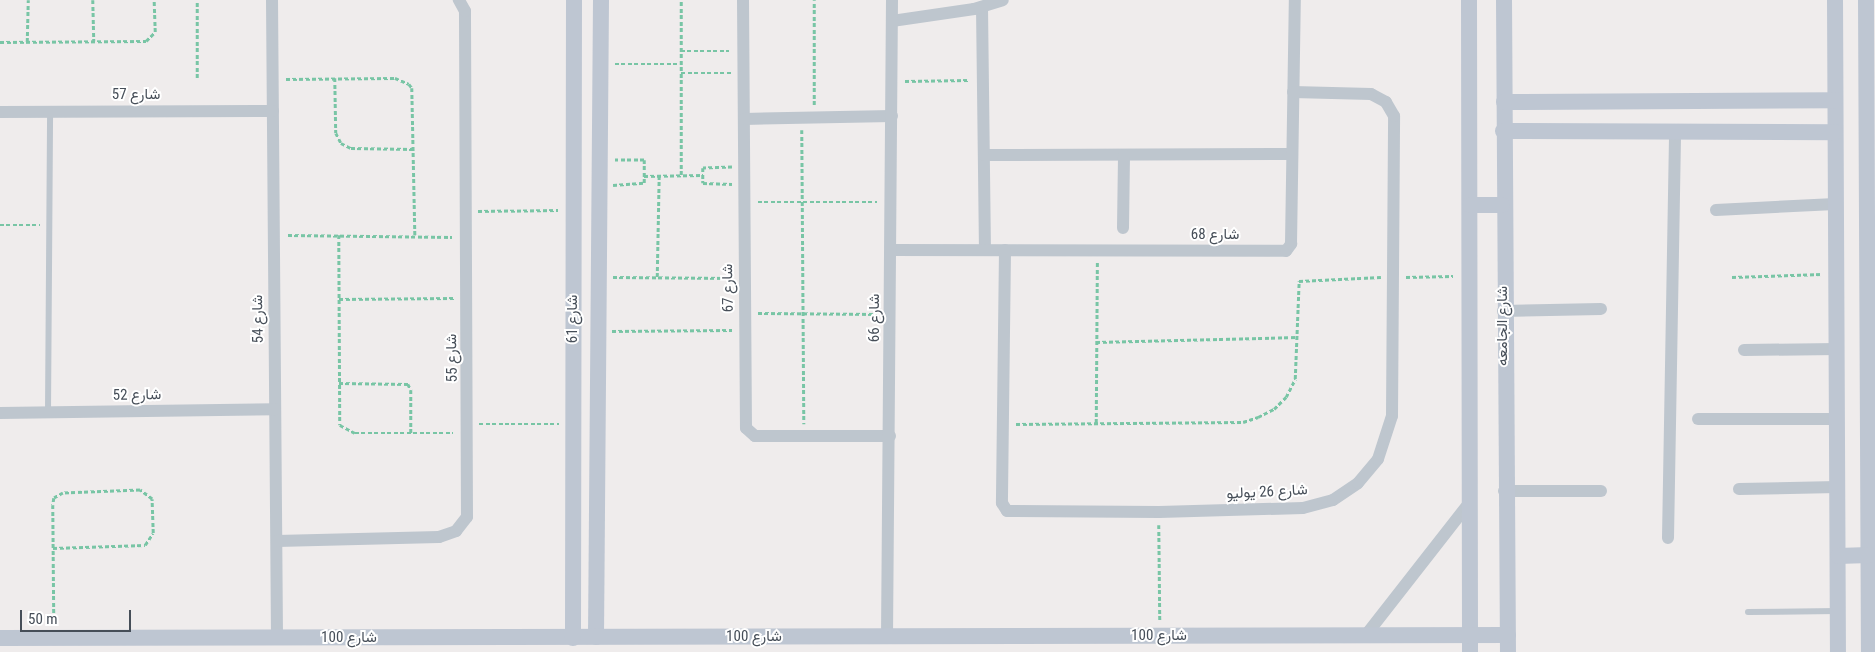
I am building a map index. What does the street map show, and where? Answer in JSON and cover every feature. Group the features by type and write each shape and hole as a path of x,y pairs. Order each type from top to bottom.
{"main road":[{"name":"شارع 61","path":"573,638 574,0"},
{"name":"شارع 61","path":"596,637 601,0"},
{"path":"1470,0 1470,652"},
{"name":"شارع الجامعه","path":"1504,0 1502,205 1504,491 1508,652"},
{"path":"1835,0 1838,652"},
{"path":"1866,0 1871,102 1870,652"},
{"path":"1504,102 1836,100"},
{"path":"1504,131 1835,132"},
{"path":"1470,205 1502,205"},
{"path":"1838,556 1869,555"},
{"name":"شارع 100","path":"0,638 55,645 278,638 596,637 739,644 887,637 1160,636 1282,644 1366,635 1508,635"}],"street":[{"name":"شارع 54","path":"272,0 278,638"},
{"name":"شارع 55","path":"277,540 439,537 456,531 463,525 470,508 465,12 459,0"},
{"name":"شارع 67","path":"743,0 744,278 748,431 756,436 890,436"},
{"name":"شارع 66","path":"887,637 892,0"},
{"path":"892,21 982,7 1003,0"},
{"name":"شارع 68","path":"891,250 1286,251 1291,244 1295,0"},
{"path":"982,7 985,250"},
{"name":"شارع 26 يوليو","path":"1005,250 1002,503 1007,511 1159,512 1303,508 1333,500 1358,482 1378,459 1392,416 1394,116 1386,102 1371,94 1293,92"},
{"name":"شارع 57","path":"0,112 273,111"},
{"path":"744,119 892,116"},
{"path":"1668,538 1675,132"},
{"path":"984,155 1292,154"},
{"path":"1123,228 1124,155"},
{"path":"1716,210 1835,204"},
{"path":"1503,311 1601,310"},
{"path":"1744,350 1836,349"},
{"name":"شارع 52","path":"0,413 276,409"},
{"path":"1698,419 1838,419"},
{"path":"1739,488 1837,488"},
{"path":"1504,491 1601,490"},
{"path":"1366,635 1470,502"}],"lane":[{"path":"48,412 50,111"},
{"path":"1748,612 1838,611"}],"path":[{"path":"27,42 28,0"},
{"path":"93,0 94,41"},
{"path":"0,42 149,40 155,32 154,0"},
{"path":"197,78 198,0"},
{"path":"680,175 681,0"},
{"path":"804,436 803,201 814,0"},
{"path":"681,51 743,51"},
{"path":"600,64 681,64"},
{"path":"681,73 743,73"},
{"path":"335,78 336,133 341,143 351,148 414,149"},
{"path":"272,79 395,78 409,84 412,88 415,236"},
{"path":"892,81 983,79"},
{"path":"599,185 642,185 644,176 643,160 600,160"},
{"path":"744,166 703,168 704,185 744,184"},
{"path":"644,176 703,175"},
{"path":"657,278 659,176"},
{"path":"744,202 891,202"},
{"path":"467,212 574,209"},
{"path":"0,226 49,225"},
{"path":"274,234 467,237"},
{"path":"339,235 338,420 344,430 411,433 573,424"},
{"path":"1096,423 1097,250"},
{"path":"1732,278 1836,274"},
{"path":"1003,424 1243,422 1274,409 1292,389 1296,369 1297,285 1301,279 1470,276"},
{"path":"599,277 744,278"},
{"path":"339,299 468,298"},
{"path":"745,313 891,314"},
{"path":"598,331 745,329"},
{"path":"1096,342 1297,337"},
{"path":"338,382 408,384 411,390 411,433"},
{"path":"53,548 145,545 154,533 152,499 140,490 59,494 53,502 53,548 55,645"},
{"path":"1159,512 1160,636"}]}
